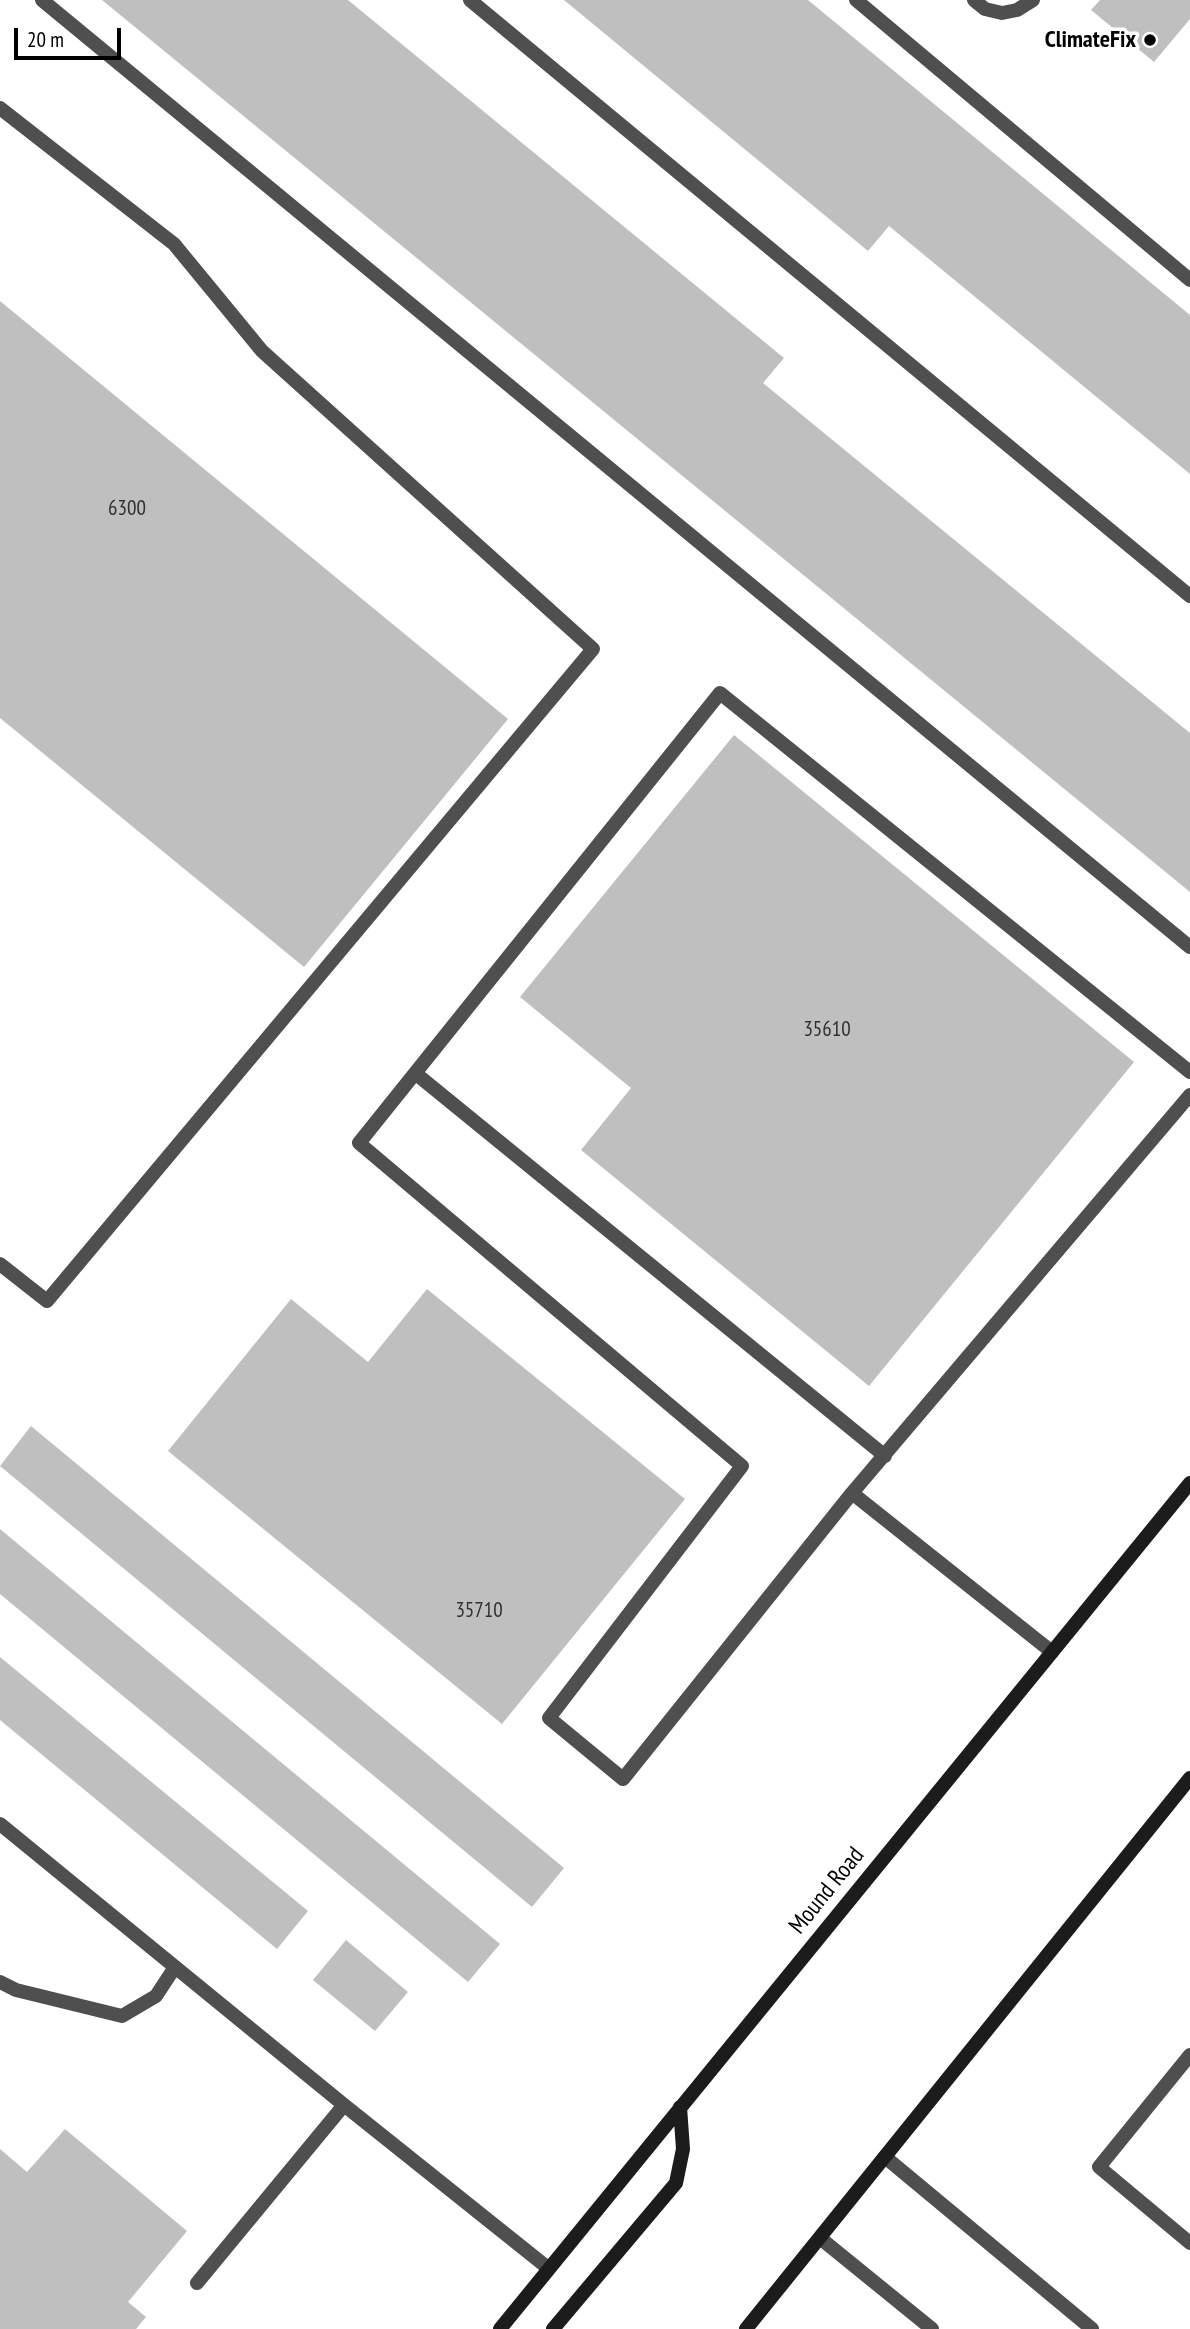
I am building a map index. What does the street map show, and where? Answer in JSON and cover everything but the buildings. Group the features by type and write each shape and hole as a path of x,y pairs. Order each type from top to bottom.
{"main road":[{"name":"Mound Road","path":"500,2329 1190,1483"},
{"path":"747,2329 1190,1778"},
{"path":"553,2329 676,2183 683,2150 680,2107"}],"lane":[{"path":"42,0 1190,947"},
{"path":"470,0 1190,596"},
{"path":"856,0 1190,280"},
{"path":"974,0 985,9 1002,13 1017,10 1033,0"},
{"path":"0,108 174,244 262,351 593,649 47,1301 0,1264"},
{"path":"1190,1072 720,693 359,1143 742,1466 549,1718 622,1779 852,1493 1190,1095"},
{"path":"415,1073 885,1456"},
{"path":"852,1493 1052,1652"},
{"path":"0,1824 548,2268"},
{"path":"0,1982 16,1990 122,2016 156,1996 175,1967"},
{"path":"1190,2055 1099,2167 1190,2243"},
{"path":"197,2283 344,2105"},
{"path":"885,2157 1092,2329"},
{"path":"820,2238 932,2329"}],"place":[{"name":"ClimateFix","path":"1150,40"}]}
